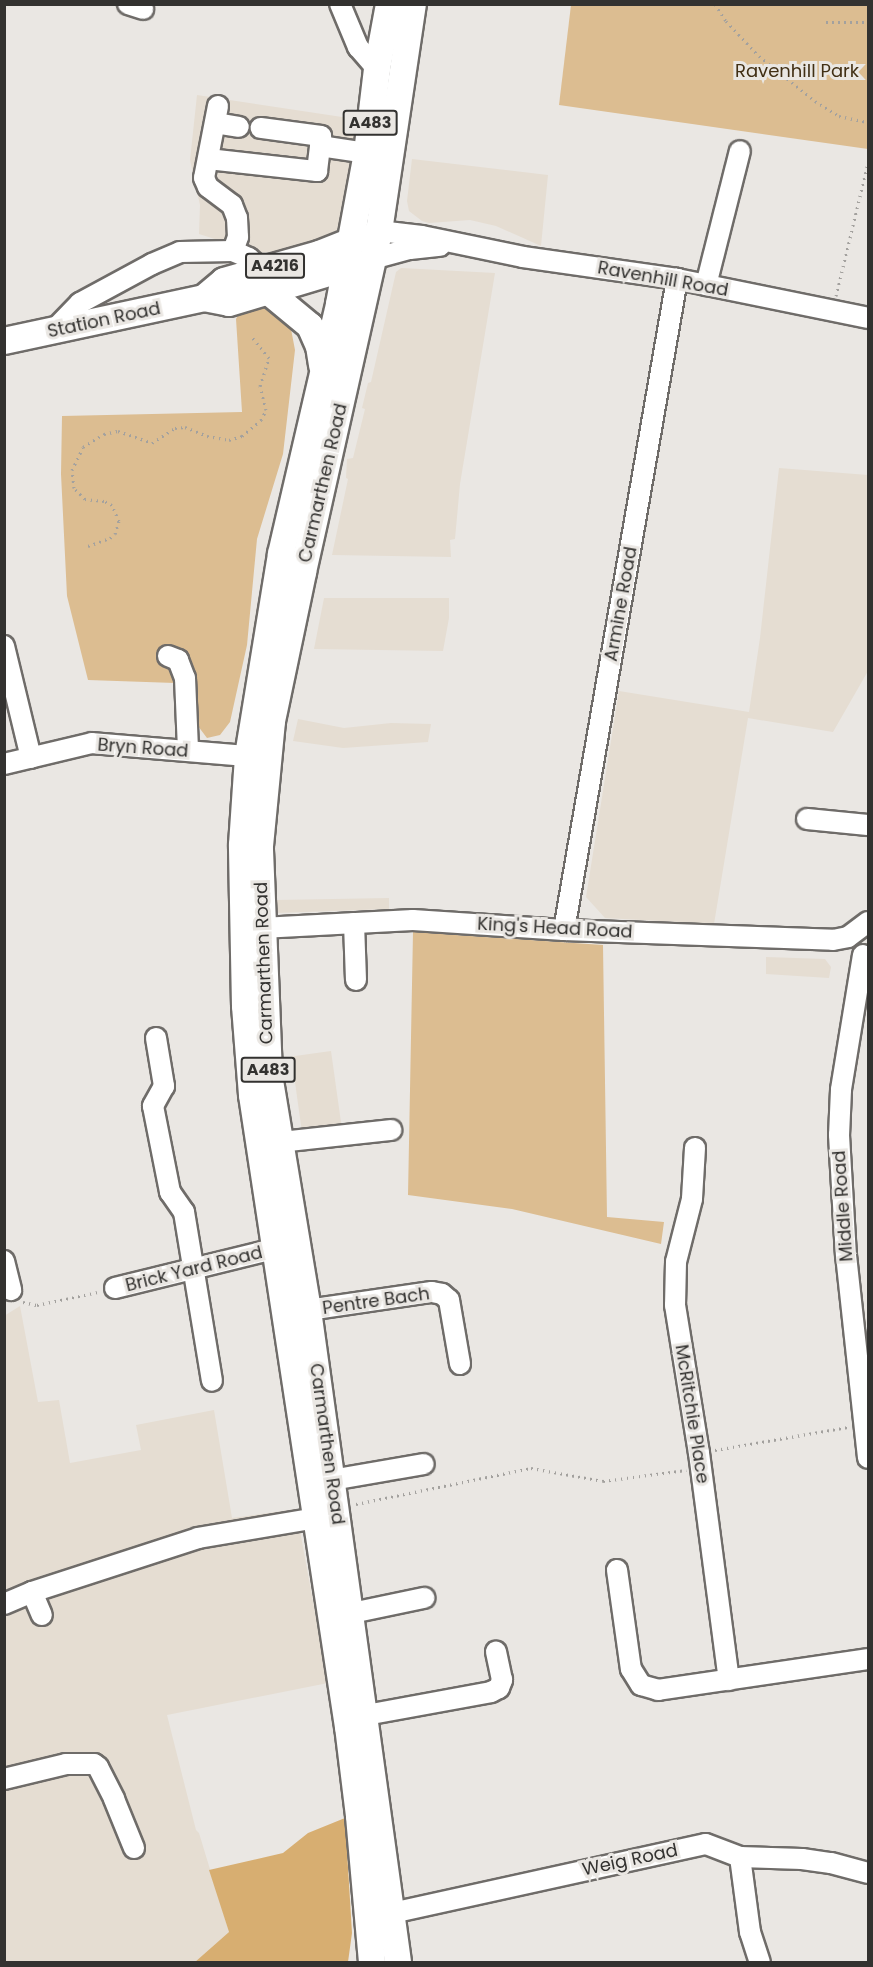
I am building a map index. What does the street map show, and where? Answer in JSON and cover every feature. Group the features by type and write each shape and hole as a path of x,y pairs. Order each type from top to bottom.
{"main road":[{"name":"Carmarthen Road","path":"389,4 351,242 324,375 281,554 248,756 243,845 245,1006 252,1095 274,1249 326,1513 352,1613 398,1962"},
{"name":"Carmarthen Road","path":"372,1962 359,1816 326,1513 332,1480 308,1310 269,1074 261,928 260,846 272,721 380,231 413,4"},
{"name":"Station Road","path":"4,341 204,298 229,303 265,281 319,254 380,231"},
{"name":"Station Road","path":"265,281 345,270 372,259"},
{"path":"265,281 309,326 319,346 324,375"}],"street":[{"path":"340,4 358,47 377,69"},
{"path":"233,251 238,237 237,218 232,206 208,187 204,178 217,115 239,127"},
{"path":"208,159 317,171 321,136 261,128"},
{"path":"320,146 367,153"},
{"path":"706,285 740,151"},
{"name":"Ravenhill Road","path":"380,231 523,257 677,279 868,318"},
{"name":"Ravenhill Road","path":"372,259 411,249 457,244"},
{"path":"53,331 81,303 152,264 180,252 233,251 249,258 265,281"},
{"name":"Armine Road","path":"564,930 677,279"},
{"path":"4,646 31,758"},
{"path":"168,656 178,660 185,678 188,750"},
{"name":"Bryn Road","path":"4,764 92,743 248,756"},
{"path":"807,819 868,825"},
{"name":"King's Head Road","path":"261,928 413,920 564,930 833,940 848,937"},
{"path":"866,953 852,946 848,937 868,922"},
{"path":"354,923 356,980"},
{"name":"Middle Road","path":"866,953 841,1090 839,1135 846,1255 868,1458"},
{"path":"156,1038 164,1086 153,1106 170,1192 184,1212 212,1382"},
{"path":"280,1143 392,1130"},
{"name":"McRitchie Place","path":"695,1148 692,1199 676,1262 675,1305 700,1461 729,1680"},
{"name":"Brick Yard Road","path":"115,1288 274,1249"},
{"path":"4,1261 11,1290"},
{"name":"Pentre Bach","path":"308,1310 432,1292 442,1294 449,1300 460,1364"},
{"path":"332,1480 424,1464"},
{"path":"4,1604 32,1592 198,1538 326,1513"},
{"path":"617,1569 631,1669 641,1684 658,1690 868,1659"},
{"path":"32,1592 42,1615"},
{"path":"352,1613 424,1598"},
{"path":"366,1714 491,1692 500,1688 502,1680 496,1652"},
{"path":"4,1779 66,1764 93,1764 98,1767 114,1799 134,1848"},
{"name":"Weig Road","path":"392,1913 706,1844 740,1857 802,1859 868,1873"},
{"path":"740,1857 750,1932 759,1962"}],"path":[{"path":"718,4 718,9 759,56 815,101 839,116 868,122"},
{"path":"826,22 868,22"},
{"path":"832,312 868,163"},
{"path":"88,546 115,534 120,520 112,505 105,501 85,499 74,488 72,470 83,447 104,434 118,431 152,443 175,428 185,427 229,440 242,436 261,420 266,410 260,386 269,358 253,338"},
{"path":"11,1290 24,1302 37,1305 115,1288"},
{"path":"326,1513 531,1468 603,1481 865,1424"}],"shaded area":[{"path":"197,95 362,120 338,233 297,249 259,253 199,234 200,205 190,160"},
{"path":"412,159 548,175 541,246 496,226 470,220 429,223 422,221 409,211 407,201"},
{"path":"401,268 495,273 460,484 455,539 450,540 451,557 332,555 348,479 346,478 347,459 353,458 365,409 362,408 368,383 371,382 396,272"},
{"path":"779,468 868,475 868,671 833,732 748,718 714,924 605,918 586,897 619,691 749,712 760,638"},
{"path":"324,598 449,598 449,618 443,651 314,649"},
{"path":"298,719 344,728 391,723 431,724 428,742 343,748 293,741"},
{"path":"389,898 389,909 277,913 276,900"},
{"path":"766,957 825,959 831,967 829,978 766,974"},
{"path":"331,1051 343,1138 304,1144 291,1057"},
{"path":"20,1306 38,1402 59,1400 70,1463 141,1450 136,1425 214,1410 232,1518 296,1509 328,1683 167,1715 196,1830 199,1833 229,1932 195,1962 5,1962 4,1316"},
{"path":"345,1818 352,1933 348,1962 195,1962 229,1932 209,1870 283,1853 308,1833"}],"green space":[{"name":"Ravenhill Park","path":"571,5 868,5 868,149 559,105"},
{"path":"250,308 266,308 278,315 291,329 295,350 283,454 257,539 247,645 230,722 220,735 207,738 198,726 198,706 175,683 88,680 67,596 61,474 62,416 242,412 236,319 240,311"},
{"path":"413,932 603,945 607,1217 664,1222 661,1244 512,1209 408,1195"}]}
